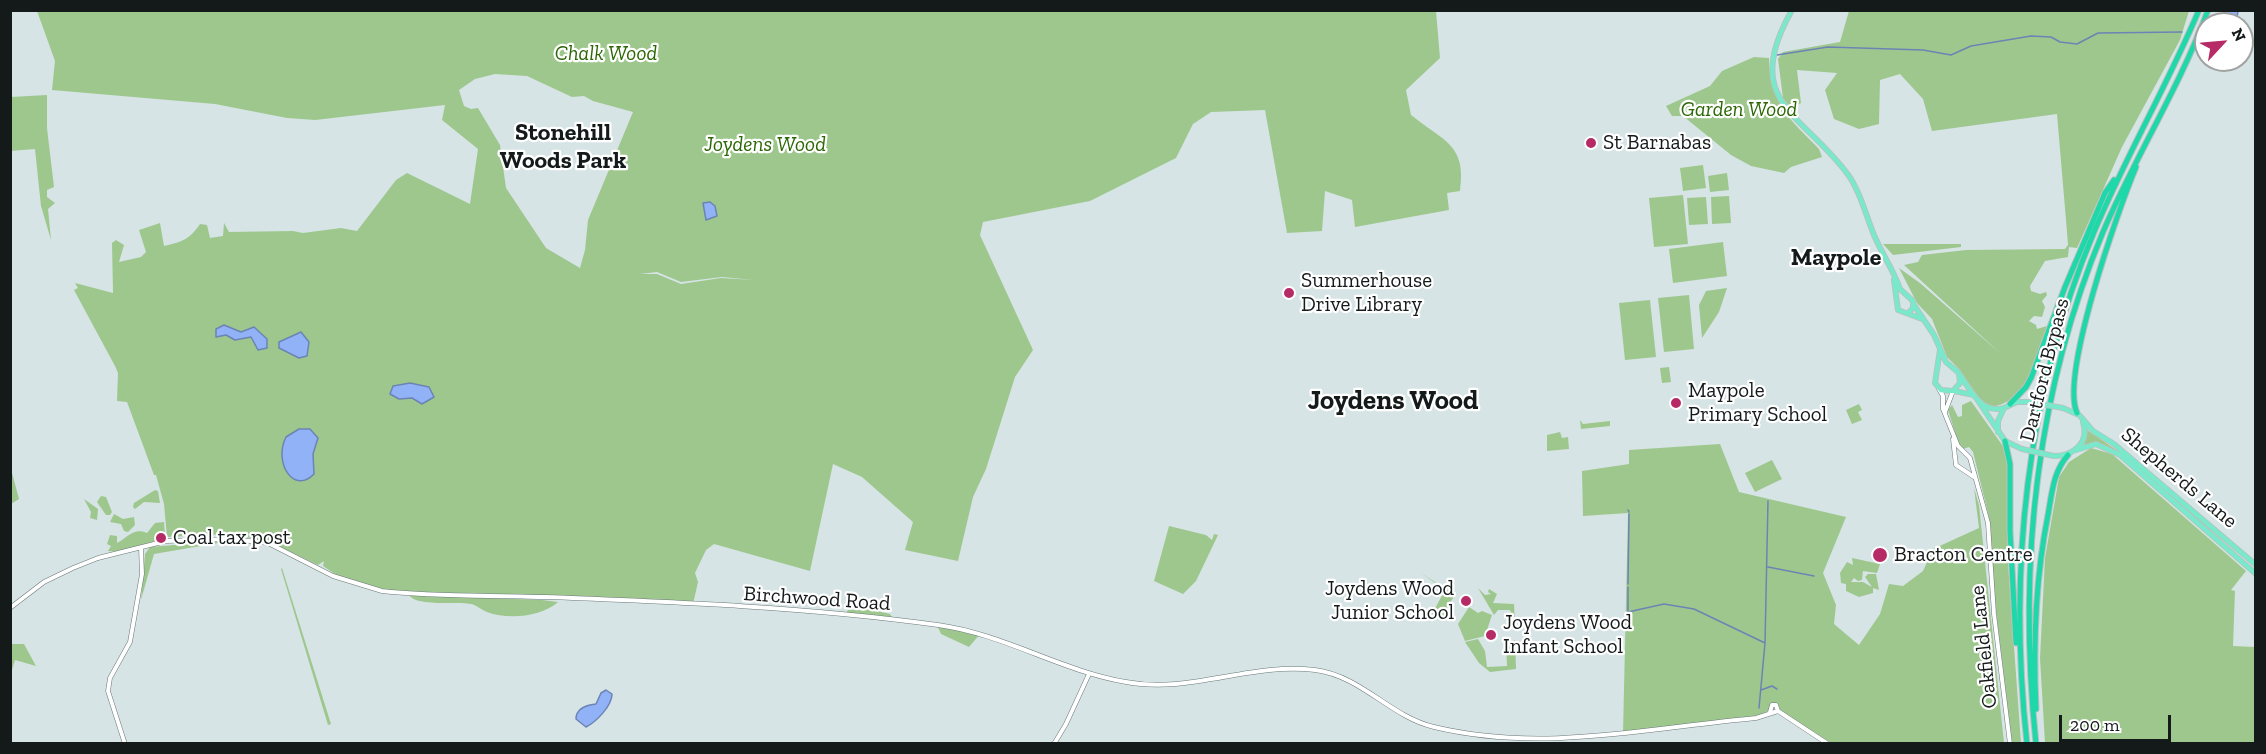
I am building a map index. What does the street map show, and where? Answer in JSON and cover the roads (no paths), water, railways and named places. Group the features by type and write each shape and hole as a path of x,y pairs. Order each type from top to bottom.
{"highway":[{"name":"Dartford Bypass","path":"2027,744 2022,695 2020,568 2023,518 2037,422 2072,292 2122,169 2180,56 2199,10"},
{"name":"Dartford Bypass","path":"2036,744 2029,681 2028,571 2042,443 2056,377 2083,286 2124,183 2201,29 2208,10"},
{"path":"2079,415 2072,390 2091,298 2130,182 2157,119"},
{"path":"2010,404 2031,378 2065,287 2105,193 2122,169"},
{"path":"2005,441 2010,464 2014,630 2022,695"},
{"path":"2036,744 2034,666 2038,579 2056,472 2068,455"}],"main road":[{"path":"1792,10 1778,35 1773,64 1777,93 1782,105 1848,175 1900,290 1913,303 1932,331 1951,367 1958,372 2005,441 2022,449 2054,456 2068,455 2096,444 2120,455 2256,574"},
{"path":"1889,264 1898,310 1922,319"},
{"path":"1897,300 1907,296"},
{"path":"1908,313 1913,309 1913,303"},
{"path":"1940,350 1935,380 1939,388 1975,397 1991,410 2004,408 2010,404 2031,402 2063,408 2079,415 2084,436 2076,450"},
{"path":"1936,372 1943,367 1951,367"},
{"path":"1954,391 1960,382 1958,372"},
{"path":"1998,432 1998,421 2004,408"},
{"name":"Shepherds Lane","path":"2079,415 2093,430 2114,444 2256,565"}],"street":[{"name":"Oakfield Lane","path":"1939,388 1953,436 1956,465 1974,478"},
{"path":"1945,412 1948,399 1954,391"},
{"name":"Oakfield Lane","path":"1953,436 1963,453 1969,456 1988,523 1994,614 2010,744"},
{"path":"1956,456 1963,453"},
{"path":"1962,469 1971,463"},
{"name":"Birchwood Road","path":"10,608 48,579 90,561 166,541 253,540 276,546 347,582 398,593 693,604 937,625 998,639 1089,674 1130,683 1172,685 1285,669 1316,670 1353,681 1399,712 1439,728 1486,736 1535,740 1623,733 1756,718 1770,712"},
{"path":"125,744 108,691 110,678 130,642 142,574 141,548"},
{"path":"1054,744 1089,674"},
{"path":"1778,711 1774,714 1770,712 1770,707 1774,705 1778,711 1828,744"}],"water":[{"path":"710,202 715,206 717,216 706,220 703,203"},
{"path":"224,325 241,332 254,327 267,339 267,348 258,350 251,337 235,340 226,335 216,337 216,329"},
{"path":"301,332 309,342 307,356 299,358 279,348 279,342"},
{"path":"410,383 429,387 434,397 422,404 412,398 399,399 390,394 393,386"},
{"path":"299,429 310,429 318,438 313,454 314,474 307,480 299,481 288,473 282,457 286,437"},
{"path":"606,690 612,694 609,704 599,718 586,727 576,719 576,715 586,706 596,704 601,693"}],"waterway":[{"path":"1777,55 1828,47 1923,50 1951,55 1971,46 2031,36 2051,37 2060,42 2077,44 2098,33 2182,32"},
{"path":"1765,643 1768,501"},
{"path":"1628,584 1629,514"},
{"path":"1768,567 1814,576"},
{"path":"1628,587 1628,612 1664,604 1694,609 1765,643 1759,708"},
{"path":"1761,690 1772,686 1777,689"}],"place":[{"name":"St Barnabas","path":"1591,143"},
{"name":"Summerhouse Drive Library","path":"1289,293"},
{"name":"Maypole Primary School","path":"1676,403"},
{"name":"Coal tax post","path":"161,538"},
{"name":"Bracton Centre","path":"1880,555"},
{"name":"Joydens Wood Junior School","path":"1466,601"},
{"name":"Joydens Wood Infant School","path":"1491,635"}],"district":[{"name":"Stonehill Woods Park","path":"563,147"},
{"name":"Maypole","path":"1836,258"},
{"name":"Joydens Wood","path":"1393,401"}],"park label":[{"name":"Chalk Wood","path":"606,54"},
{"name":"Garden Wood","path":"1739,110"}]}
